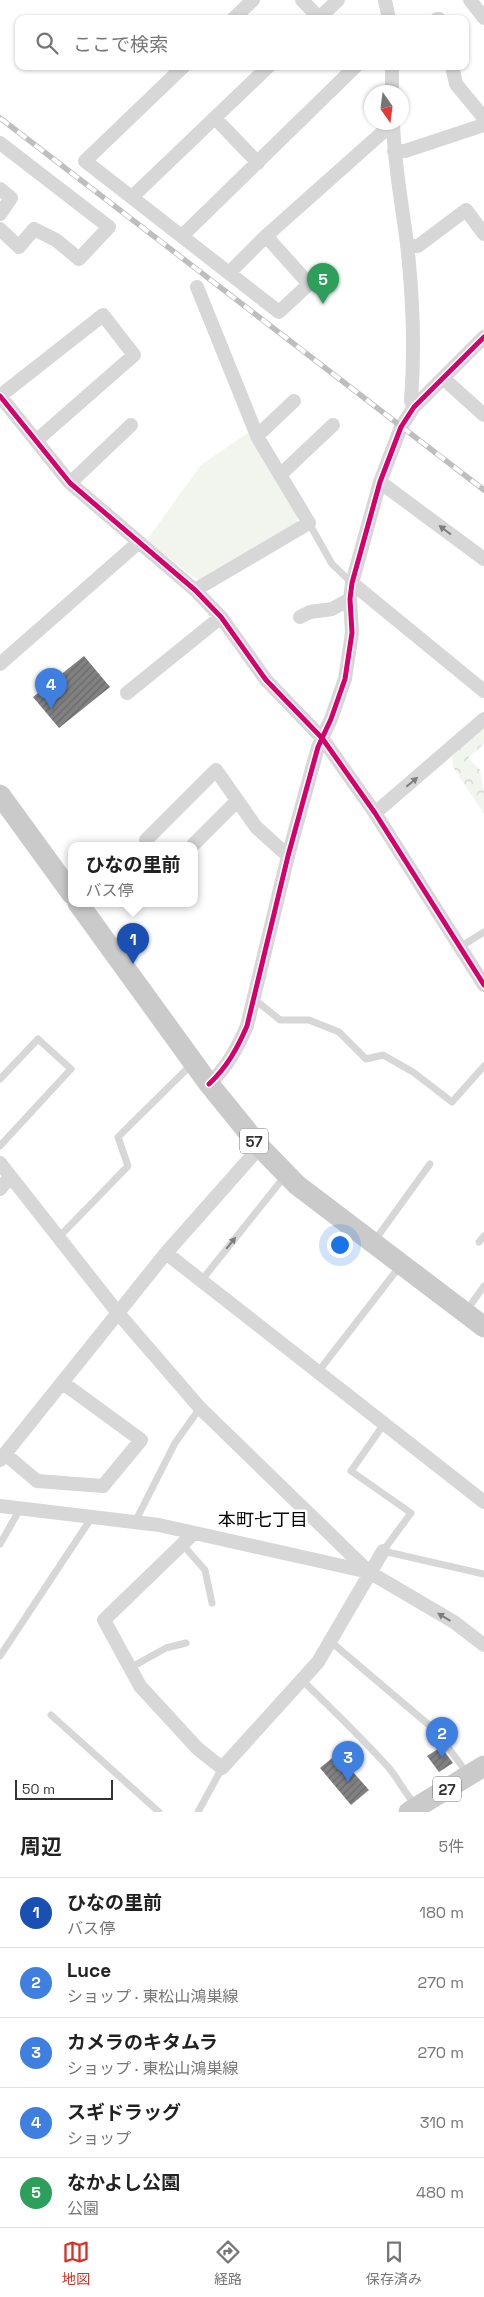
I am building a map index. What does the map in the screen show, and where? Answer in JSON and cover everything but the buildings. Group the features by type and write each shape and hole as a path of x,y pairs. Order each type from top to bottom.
{"main road":[{"path":"0,794 68,888"},
{"name":"57","path":"81,907 208,1084 260,1147 297,1184 484,1327"},
{"name":"27","path":"417,1810 476,1771"}],"street":[{"path":"237,15 253,0"},
{"path":"302,0 316,15"},
{"path":"322,15 338,0"},
{"path":"384,0 388,15"},
{"path":"470,0 484,18"},
{"path":"180,70 86,161 279,312 309,284 266,236"},
{"path":"132,197 265,70"},
{"path":"182,236 352,70"},
{"path":"392,70 392,85"},
{"path":"453,70 456,84 484,118"},
{"path":"215,118 258,163"},
{"path":"394,151 405,151 484,125"},
{"path":"229,273 266,236 385,130"},
{"path":"393,130 394,151 407,246 415,348 411,402 414,407"},
{"path":"0,229 18,246 34,229 56,240 79,259 109,227 1,147"},
{"path":"0,189 10,198 0,214"},
{"path":"407,246 418,246 466,210 484,234"},
{"path":"196,590 309,523 257,436 197,287"},
{"path":"37,440 134,355 103,315 0,396 70,483 196,590 222,617 266,680 322,738 375,813 484,985"},
{"path":"208,1084 224,1069 236,1052 247,1026 288,856 318,747 346,679 352,633 350,599 352,583 380,482 401,427 414,407 484,337"},
{"path":"444,379 484,415"},
{"path":"257,436 294,401"},
{"path":"70,483 131,424"},
{"path":"280,475 333,425"},
{"path":"380,482 484,558"},
{"path":"0,664 139,542"},
{"path":"352,583 484,691"},
{"path":"300,617 310,612 332,609 350,599"},
{"path":"127,693 222,617"},
{"path":"375,813 484,719"},
{"path":"146,840 216,770 256,827 288,856"},
{"path":"196,842 237,801"},
{"path":"63,1383 141,1440 103,1486 37,1481 2,1457 166,1253 260,1147"},
{"path":"0,1164 118,1313 200,1408 370,1572 454,1622 484,1644"},
{"path":"0,1188 10,1177"},
{"path":"166,1253 484,1502"},
{"path":"0,1506 159,1525 370,1572"},
{"path":"194,1533 104,1620 140,1686 196,1748 222,1768 318,1662 383,1552"}],"lane":[{"path":"309,523 332,564 352,583"},
{"path":"460,947 484,932"},
{"path":"254,999 280,1020 309,1020 339,1032 366,1059 383,1055 413,1072 452,1102 484,1066"},
{"path":"0,1078 38,1039 70,1069 0,1146"},
{"path":"57,1238 128,1166 118,1137 193,1063"},
{"path":"374,1243 430,1164"},
{"path":"201,1281 287,1174"},
{"path":"317,1372 402,1264"},
{"path":"465,1313 484,1286"},
{"path":"135,1522 175,1443 200,1408"},
{"path":"384,1424 351,1471 411,1513 383,1552 484,1574"},
{"path":"0,1544 20,1509"},
{"path":"0,1656 92,1518"},
{"path":"182,1544 205,1570 212,1603"},
{"path":"330,1642 436,1731 476,1771"},
{"path":"130,1668 166,1648 186,1643"},
{"path":"302,1680 355,1730 394,1774 417,1810"},
{"path":"51,1715 159,1812"},
{"path":"201,1811 222,1768"}],"green space":[{"path":"249,432 298,517 297,523 199,580 147,540 201,465"},
{"path":"484,722 484,744 468,758 480,770 484,792 484,814 453,767 452,757"}],"railway":[{"path":"0,118 484,490"}],"cycle path":[{"path":"209,1084 231,1057 247,1026 288,856 318,747 331,719 345,679 352,633 350,599 352,583 380,482 401,427 414,407 484,337"},
{"path":"0,396 70,483 195,590 221,617 266,680 322,738 375,813 484,985"}],"place":[{"name":"なかよし公園","path":"323,304"},
{"name":"スギドラッグ","path":"51,709"},
{"name":"ひなの里前","path":"133,964"},
{"name":"Luce","path":"442,1758"},
{"name":"カメラのキタムラ","path":"348,1782"}],"district":[{"name":"本町七丁目","path":"263,1519"}]}
